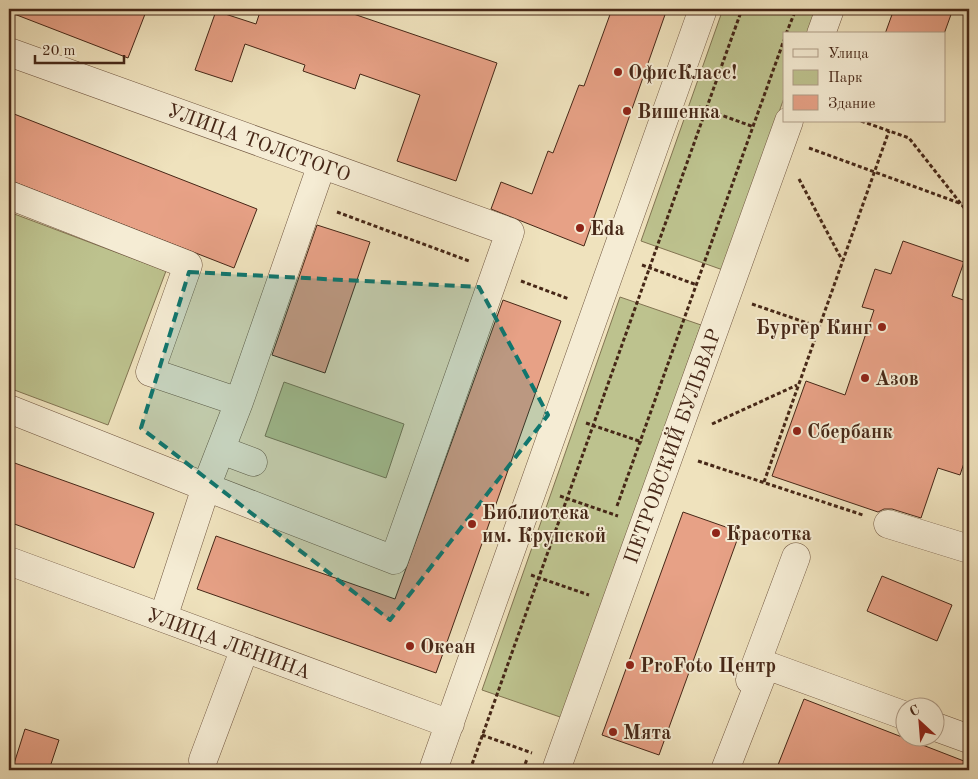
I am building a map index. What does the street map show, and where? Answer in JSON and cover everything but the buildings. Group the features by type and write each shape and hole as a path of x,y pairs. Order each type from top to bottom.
{"street":[{"path":"433,770 703,9"},
{"path":"822,32 830,9"},
{"name":"УЛИЦА ТОЛСТОГО","path":"9,52 510,232 496,272"},
{"name":"ПЕТРОВСКИЙ БУЛЬВАР","path":"565,768 615,605 786,130"},
{"path":"163,618 206,487 239,402 322,164"},
{"path":"9,195 188,266 150,372 239,402"},
{"path":"9,409 394,560 496,272"},
{"path":"221,450 253,462"},
{"path":"888,524 969,549"},
{"path":"715,770 796,557"},
{"name":"УЛИЦА ЛЕНИНА","path":"9,561 450,724"},
{"path":"203,760 245,648"},
{"path":"725,770 766,665 896,712"},
{"path":"946,731 969,739"}],"path":[{"path":"470,770 742,9"},
{"path":"787,32 796,9"},
{"path":"611,524 783,43"},
{"path":"673,97 753,127 786,130 874,172 962,204"},
{"path":"864,122 909,138 969,214"},
{"path":"764,482 889,131"},
{"path":"798,177 842,260"},
{"path":"309,201 575,301"},
{"path":"711,424 798,385"},
{"path":"560,415 888,524"},
{"path":"534,486 644,525"},
{"path":"505,566 615,605"},
{"path":"583,603 589,585"},
{"path":"450,724 529,752 565,768"},
{"path":"523,770 532,745"}],"highlighted area":[{"path":"189,272 479,287 548,415 390,620 141,428"}],"green space":[{"path":"723,9 816,9 808,32 783,32 783,101 723,270 641,241"},
{"path":"9,212 166,271 108,425 9,388"},
{"path":"620,297 701,325 563,718 482,690"},
{"path":"284,382 404,424 386,478 265,436"}],"place":[{"name":"ОфисКласс!","path":"618,72"},
{"name":"Вишенка","path":"627,111"},
{"name":"Eda","path":"580,228"},
{"name":"Бургер Кинг","path":"882,327"},
{"name":"Азов","path":"865,378"},
{"name":"Сбербанк","path":"797,431"},
{"name":"Библиотека им. Крупской","path":"472,524"},
{"name":"Красотка","path":"716,533"},
{"name":"Океан","path":"410,646"},
{"name":"ProFoto Центр","path":"630,665"},
{"name":"Мята","path":"613,732"}]}
